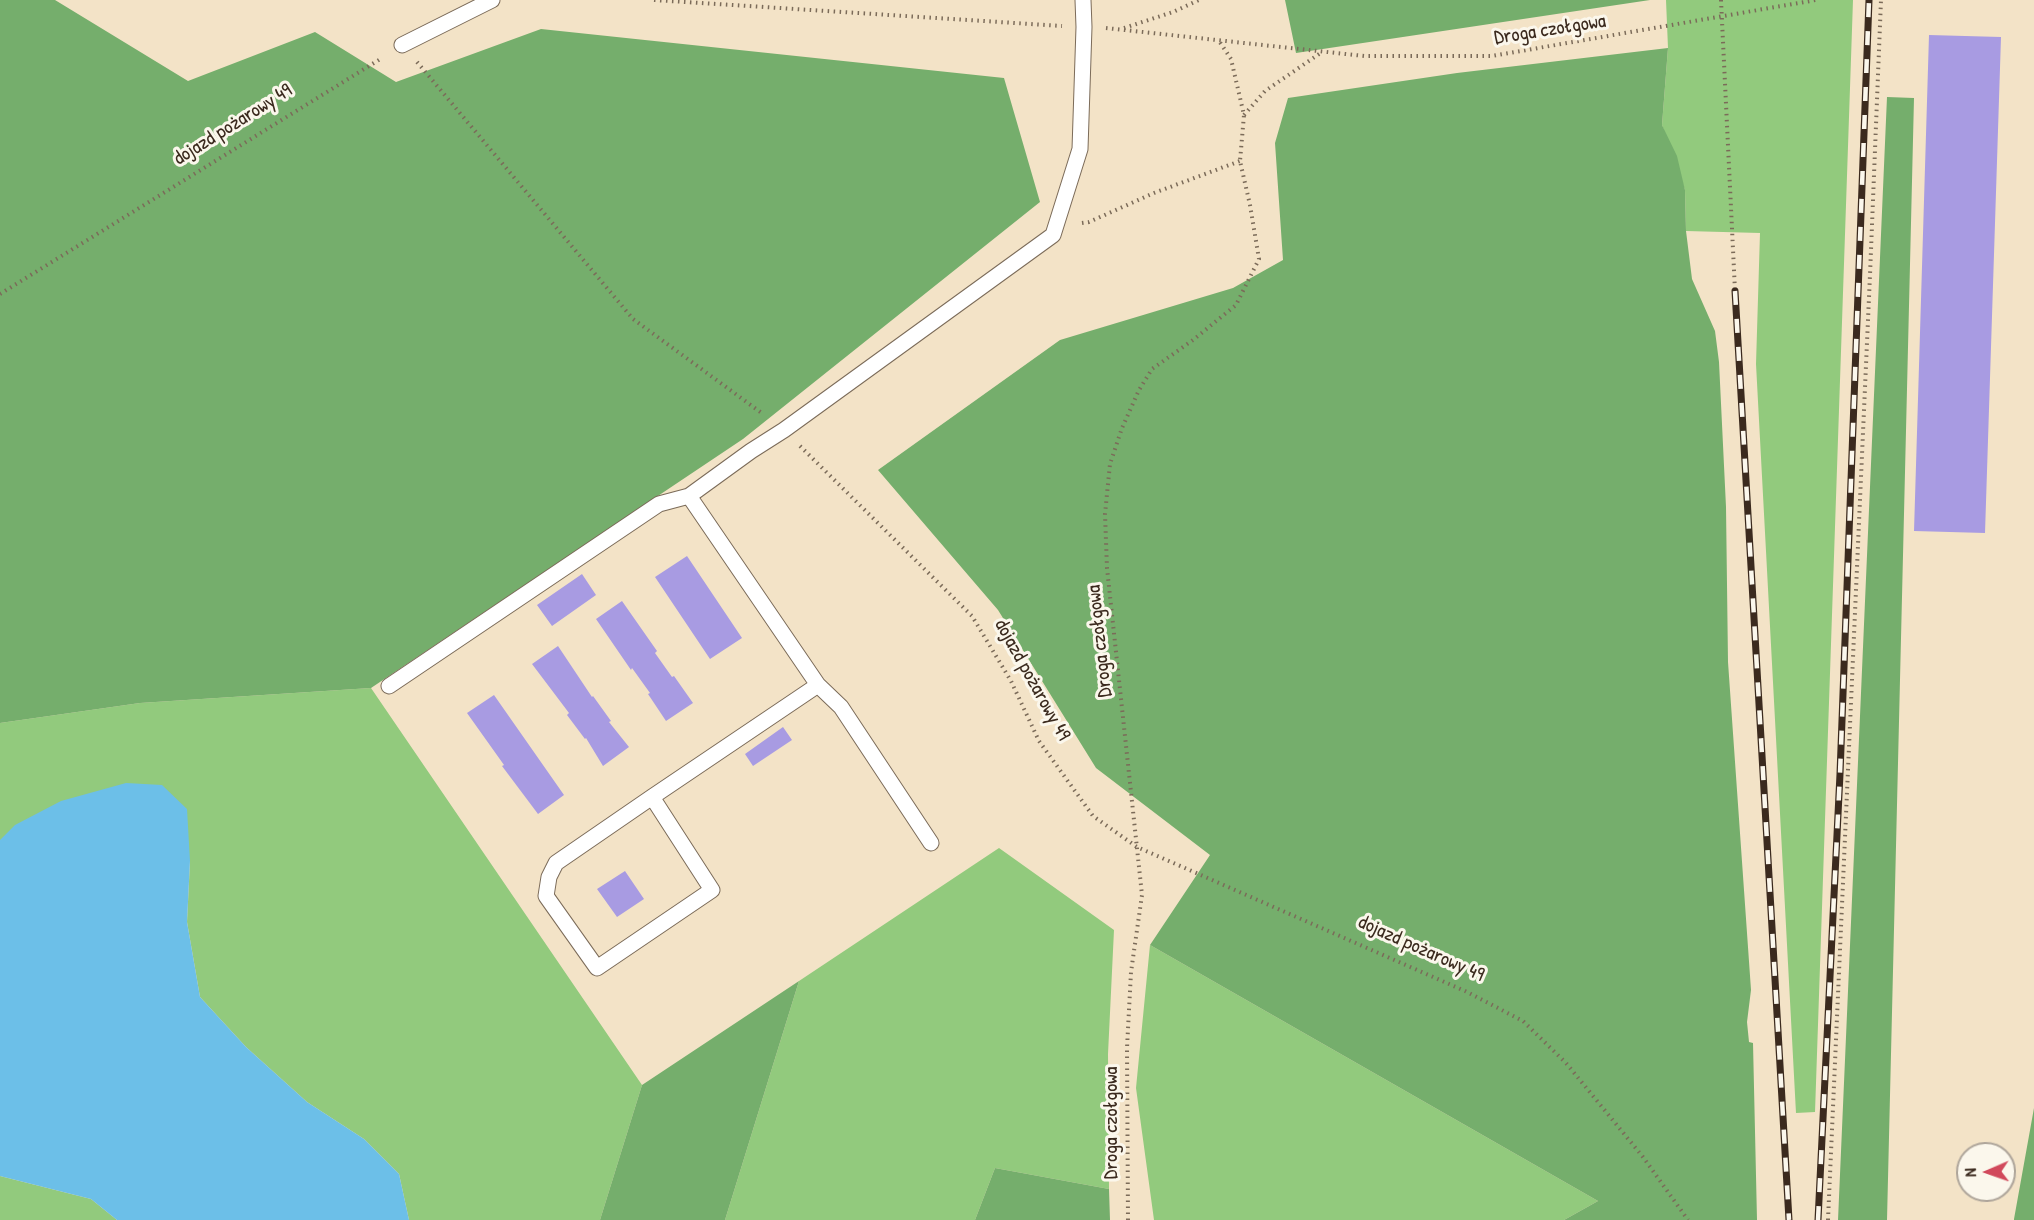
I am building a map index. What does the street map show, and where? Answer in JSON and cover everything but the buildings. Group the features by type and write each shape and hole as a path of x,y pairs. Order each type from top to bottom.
{"lane":[{"path":"402,45 492,0"},
{"path":"389,686 659,504 689,496 1053,235 1080,149 1083,0"},
{"path":"689,496 818,685 841,707 930,843"},
{"path":"652,797 712,890 597,968 546,897 549,877 556,863 652,797 818,685"}],"path":[{"name":"Droga czołgowa","path":"654,0 1121,29 1364,56 1491,56 1816,0"},
{"path":"1121,29 1173,12 1199,0"},
{"path":"1721,0 1726,149 1735,291"},
{"path":"1828,1220 1881,0"},
{"name":"Droga czołgowa","path":"1128,1220 1126,1141 1131,972 1143,895 1107,568 1106,514 1110,464 1122,428 1139,390 1152,369 1236,305 1259,259 1240,161 1244,115 1231,59 1219,41"},
{"name":"dojazd pożarowy 49","path":"0,294 402,45 633,319 784,430 972,616 1011,681 1039,741 1093,816 1137,847 1466,991 1522,1021 1566,1063 1643,1157 1688,1220"},
{"path":"1244,115 1265,91 1323,52"},
{"path":"1056,227 1089,222 1154,193 1240,161"}],"green space":[{"path":"0,0 55,0 188,81 315,32 396,82 541,29 1004,78 1040,202 743,439 371,688 140,703 0,723"},
{"path":"1285,0 1650,0 1296,53"},
{"path":"1666,0 1853,0 1815,1112 1796,1113 1756,364 1760,233 1686,231 1685,190 1662,125 1668,48"},
{"path":"1668,48 1662,125 1677,156 1685,190 1686,231 1692,279 1715,331 1719,362 1726,507 1728,662 1751,990 1747,1022 1749,1042 1753,1043 1757,1220 1564,1220 1598,1201 1150,945 1210,855 1096,768 998,610 878,470 1060,340 1233,288 1283,260 1275,143 1288,98 1457,73"},
{"path":"1887,97 1914,98 1887,1220 1838,1220"},
{"path":"371,688 642,1085 600,1220 409,1220 399,1174 364,1139 307,1102 246,1047 200,997 187,922 190,861 0,840 0,723 140,703"},
{"path":"999,848 1114,930 1108,1054 1109,1189 995,1168 975,1220 725,1220 799,981"},
{"path":"1150,945 1598,1201 1564,1220 1154,1220 1136,1088"},
{"path":"799,981 725,1220 600,1220 642,1085"},
{"path":"2034,1108 2034,1220 2014,1220 2014,1219"},
{"path":"995,1168 1109,1189 1110,1220 975,1220"},
{"path":"0,1176 91,1199 117,1220 0,1220"}],"water":[{"path":"126,783 162,785 187,809 190,861 187,922 200,997 246,1047 307,1102 364,1139 399,1174 409,1220 117,1220 91,1199 0,1176 0,840 15,825 61,801"}],"railway":[{"path":"1818,1220 1840,774 1869,0"},
{"path":"1735,291 1789,1220"}]}
